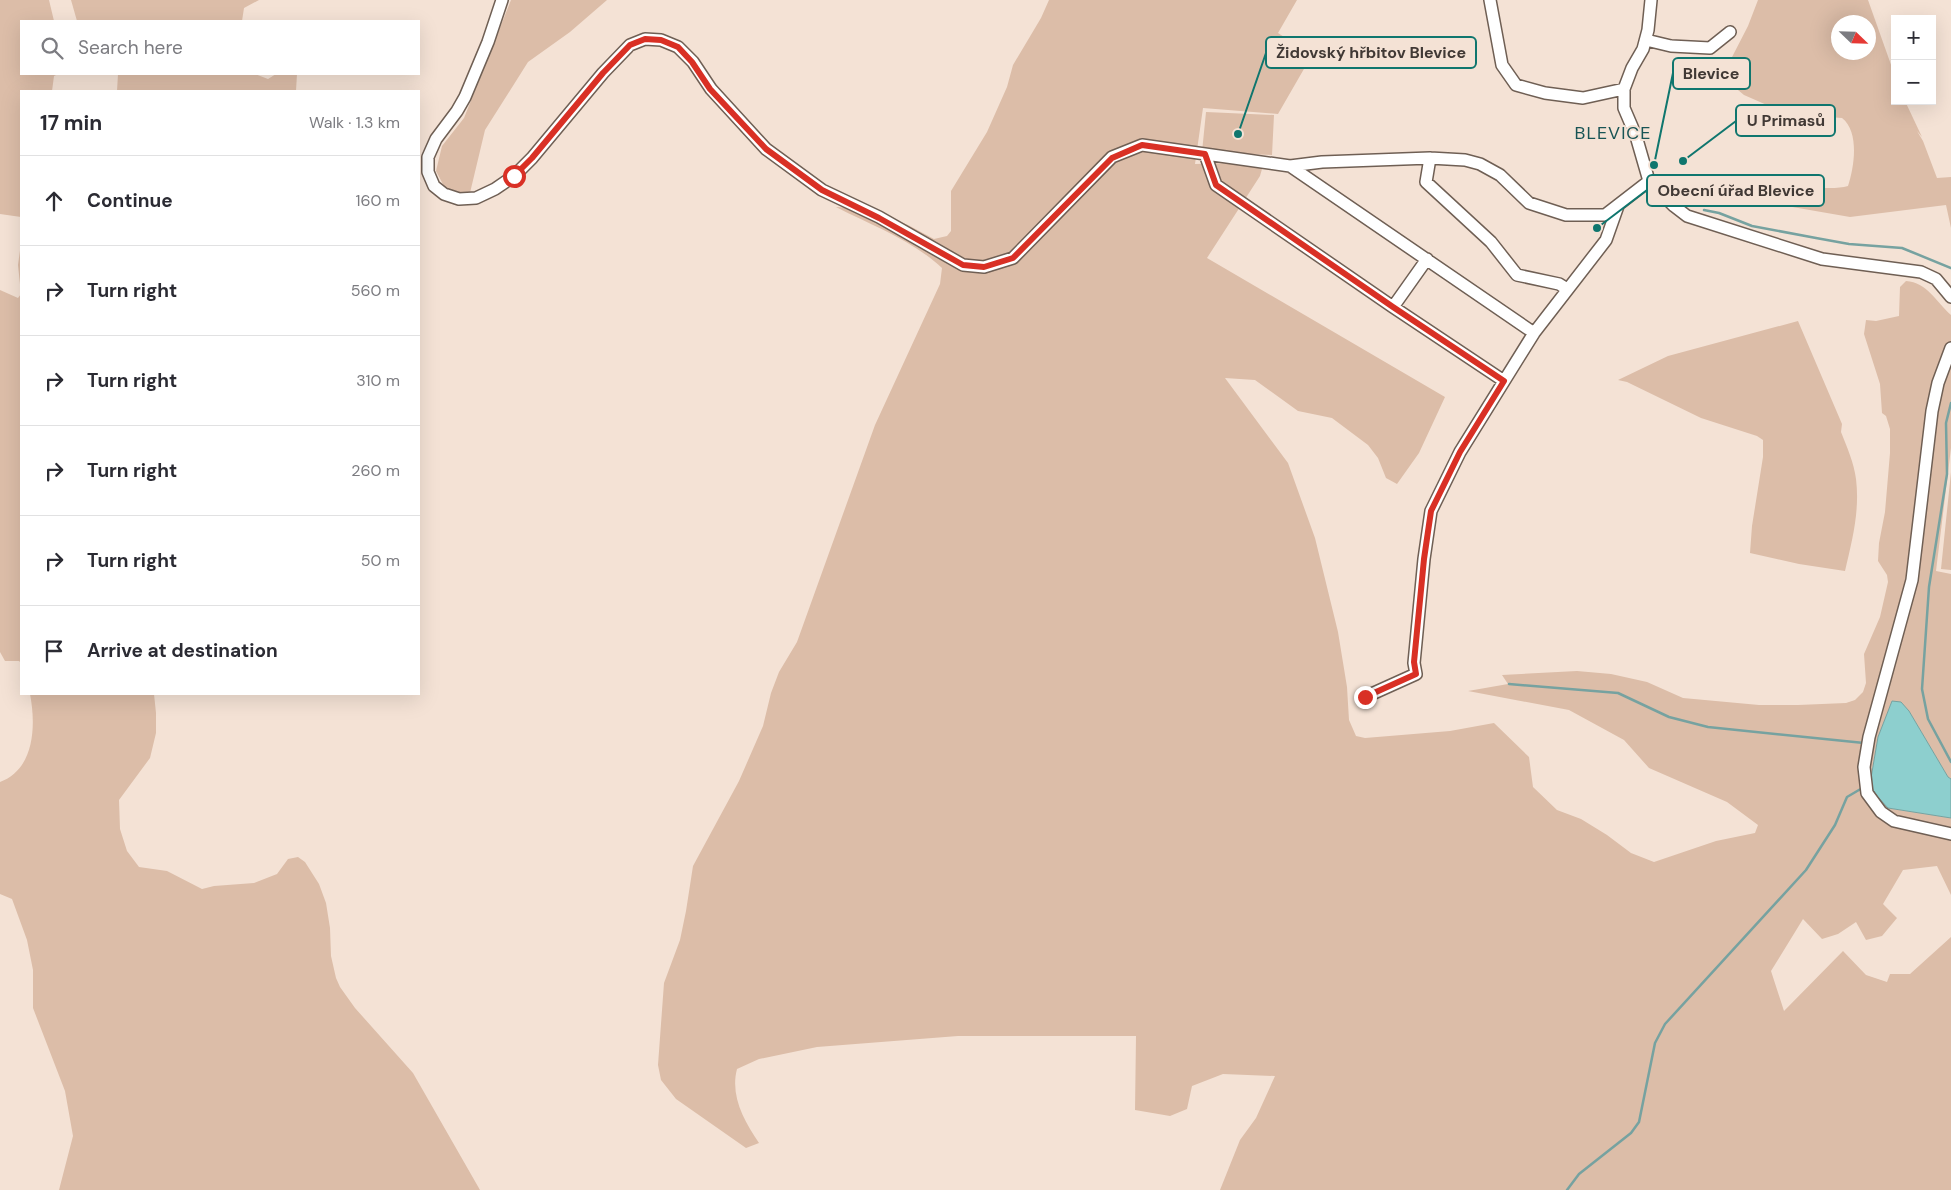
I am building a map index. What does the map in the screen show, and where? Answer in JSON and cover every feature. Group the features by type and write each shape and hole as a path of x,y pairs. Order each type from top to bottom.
{"street":[{"path":"502,0 488,42 465,97 458,110 436,139 428,157 428,172 434,186 444,194 459,199 476,198 495,189 514,176 532,158 603,73 630,45 645,39 661,40 678,47 692,62 710,89 766,149 822,190 879,218 963,265 984,267 1013,258 1112,158 1142,145 1290,166 1322,162 1430,158 1465,160 1480,164 1500,175 1529,203 1566,215 1605,215 1649,181"},
{"path":"1490,0 1502,65 1516,85 1545,93 1583,98 1624,89"},
{"path":"1651,0 1646,40 1624,89 1624,108 1636,136 1649,181 1674,206 1687,216 1822,259 1921,272 1936,279 1951,297"},
{"path":"1646,40 1671,46 1710,48 1730,32"},
{"path":"1205,154 1216,185 1504,381"},
{"path":"1430,158 1426,182 1492,242 1517,275 1559,284 1567,289"},
{"path":"1290,166 1534,332"},
{"path":"1365,697 1416,674 1414,662 1424,559 1431,511 1460,452 1534,332 1606,240 1618,206"},
{"path":"1393,307 1427,258"},
{"path":"1951,348 1938,382 1932,410 1912,580 1869,737 1864,767 1867,794 1881,812 1894,820 1951,834"}],"shaded area":[{"path":"0,0 49,0 54,20 20,20 20,75 56,75 54,76 52,90 20,90 20,217 0,214"},
{"path":"71,0 259,0 244,8 242,20 77,20"},
{"path":"511,0 607,0 570,32 528,62 485,130 469,197 446,190 436,171 442,146 464,118"},
{"path":"1049,0 1297,0 1278,33 1312,55 1278,114 1203,108 1195,164 1264,162 1260,176 1207,258 1445,397 1419,453 1397,484 1386,478 1378,458 1368,445 1332,418 1298,411 1255,380 1225,378 1288,463 1315,538 1338,632 1347,687 1349,720 1356,736 1365,738 1450,731 1494,723 1529,757 1533,787 1557,810 1581,819 1631,853 1654,862 1716,841 1755,833 1758,825 1727,802 1649,768 1624,740 1569,710 1468,691 1508,684 1502,675 1577,671 1611,674 1647,682 1683,698 1759,705 1846,703 1855,700 1863,692 1866,683 1864,654 1880,617 1888,582 1887,575 1878,561 1879,543 1885,512 1890,429 1886,416 1882,413 1880,384 1864,334 1866,320 1876,321 1899,316 1900,287 1906,281 1913,282 1926,289 1951,315 1951,448 1936,571 1951,574 1951,779 1948,777 1909,711 1892,701 1878,737 1870,783 1888,808 1951,818 1951,895 1937,866 1903,870 1883,904 1897,918 1882,936 1866,940 1856,922 1838,934 1822,939 1803,919 1771,971 1784,1011 1843,951 1866,975 1887,982 1890,974 1910,974 1951,937 1951,1190 1220,1190 1240,1140 1256,1118 1275,1076 1223,1074 1192,1086 1187,1109 1170,1116 1135,1110 1136,1036 958,1036 817,1047 759,1059 737,1069 735,1079 735,1089 740,1108 748,1126 759,1143 746,1148 676,1099 661,1080 658,1065 664,983 680,940 693,866 739,781 763,726 771,693 779,672 797,642 875,425 940,284 942,268 918,249 836,207 870,209 908,225 934,239 947,236 951,231 951,191 987,132 1007,87 1013,65 1041,18"},
{"path":"1758,0 1868,0 1873,15 1831,15 1831,60 1876,60 1876,23 1891,65 1891,105 1907,105 1922,137 1917,131 1923,141 1937,178 1951,177 1951,228 1946,205 1850,217 1775,204 1767,193 1755,188 1758,176 1776,180 1775,186 1780,188 1782,182 1824,188 1848,186 1854,150 1851,132 1848,124 1842,118 1800,115 1776,109 1744,95 1732,85 1729,74 1731,59 1748,26"},
{"path":"118,75 258,75 268,79 274,75 297,75 296,90 117,90"},
{"path":"1206,112 1274,115 1272,155 1202,152"},
{"path":"20,250 20,284 18,265"},
{"path":"0,290 18,298 20,295 20,662 5,661 0,652"},
{"path":"1798,321 1842,424 1841,432 1855,473 1857,491 1856,514 1845,571 1799,564 1750,553 1752,526 1763,457 1763,440 1757,436 1701,418 1627,382 1618,380 1668,356"},
{"path":"1951,472 1951,570 1941,569"},
{"path":"30,695 154,695 156,733 150,758 119,800 120,829 127,851 139,867 167,871 202,889 214,886 254,883 277,874 288,859 298,857 305,862 319,884 326,903 330,928 331,956 340,987 355,1008 413,1073 480,1190 59,1190 73,1136 65,1091 33,1008 33,970 27,940 12,899 0,894 0,782 12,776 26,757 32,732"}],"water":[{"path":"1892,701 1901,702 1909,711 1948,777 1951,779 1951,818 1888,808 1876,795 1870,784 1878,737"}],"waterway":[{"path":"1704,210 1719,213 1752,226 1849,244 1902,248 1951,268"},
{"path":"1951,403 1946,423 1947,474 1929,587 1922,689 1928,719 1951,762"},
{"path":"1509,684 1618,693 1669,717 1708,727 1864,743"},
{"path":"1567,1190 1579,1174 1631,1133 1639,1122 1655,1043 1665,1024 1806,870 1835,825 1847,797 1864,787"}],"place":[{"name":"Židovský hřbitov Blevice","path":"1238,134"},
{"name":"U Primasů","path":"1683,161"},
{"name":"Blevice","path":"1654,165"},
{"name":"Obecní úřad Blevice","path":"1597,228"}],"district":[{"name":"BLEVICE","path":"1613,133"}],"route":[{"path":"514,176 532,158 603,73 630,45 645,39 661,40 678,47 692,62 710,89 766,149 822,190 879,218 963,265 984,267 1013,258 1112,158 1130,149 1142,145 1205,154 1216,185 1504,381 1460,452 1431,511 1424,559 1414,662 1416,674 1365,697"}]}
